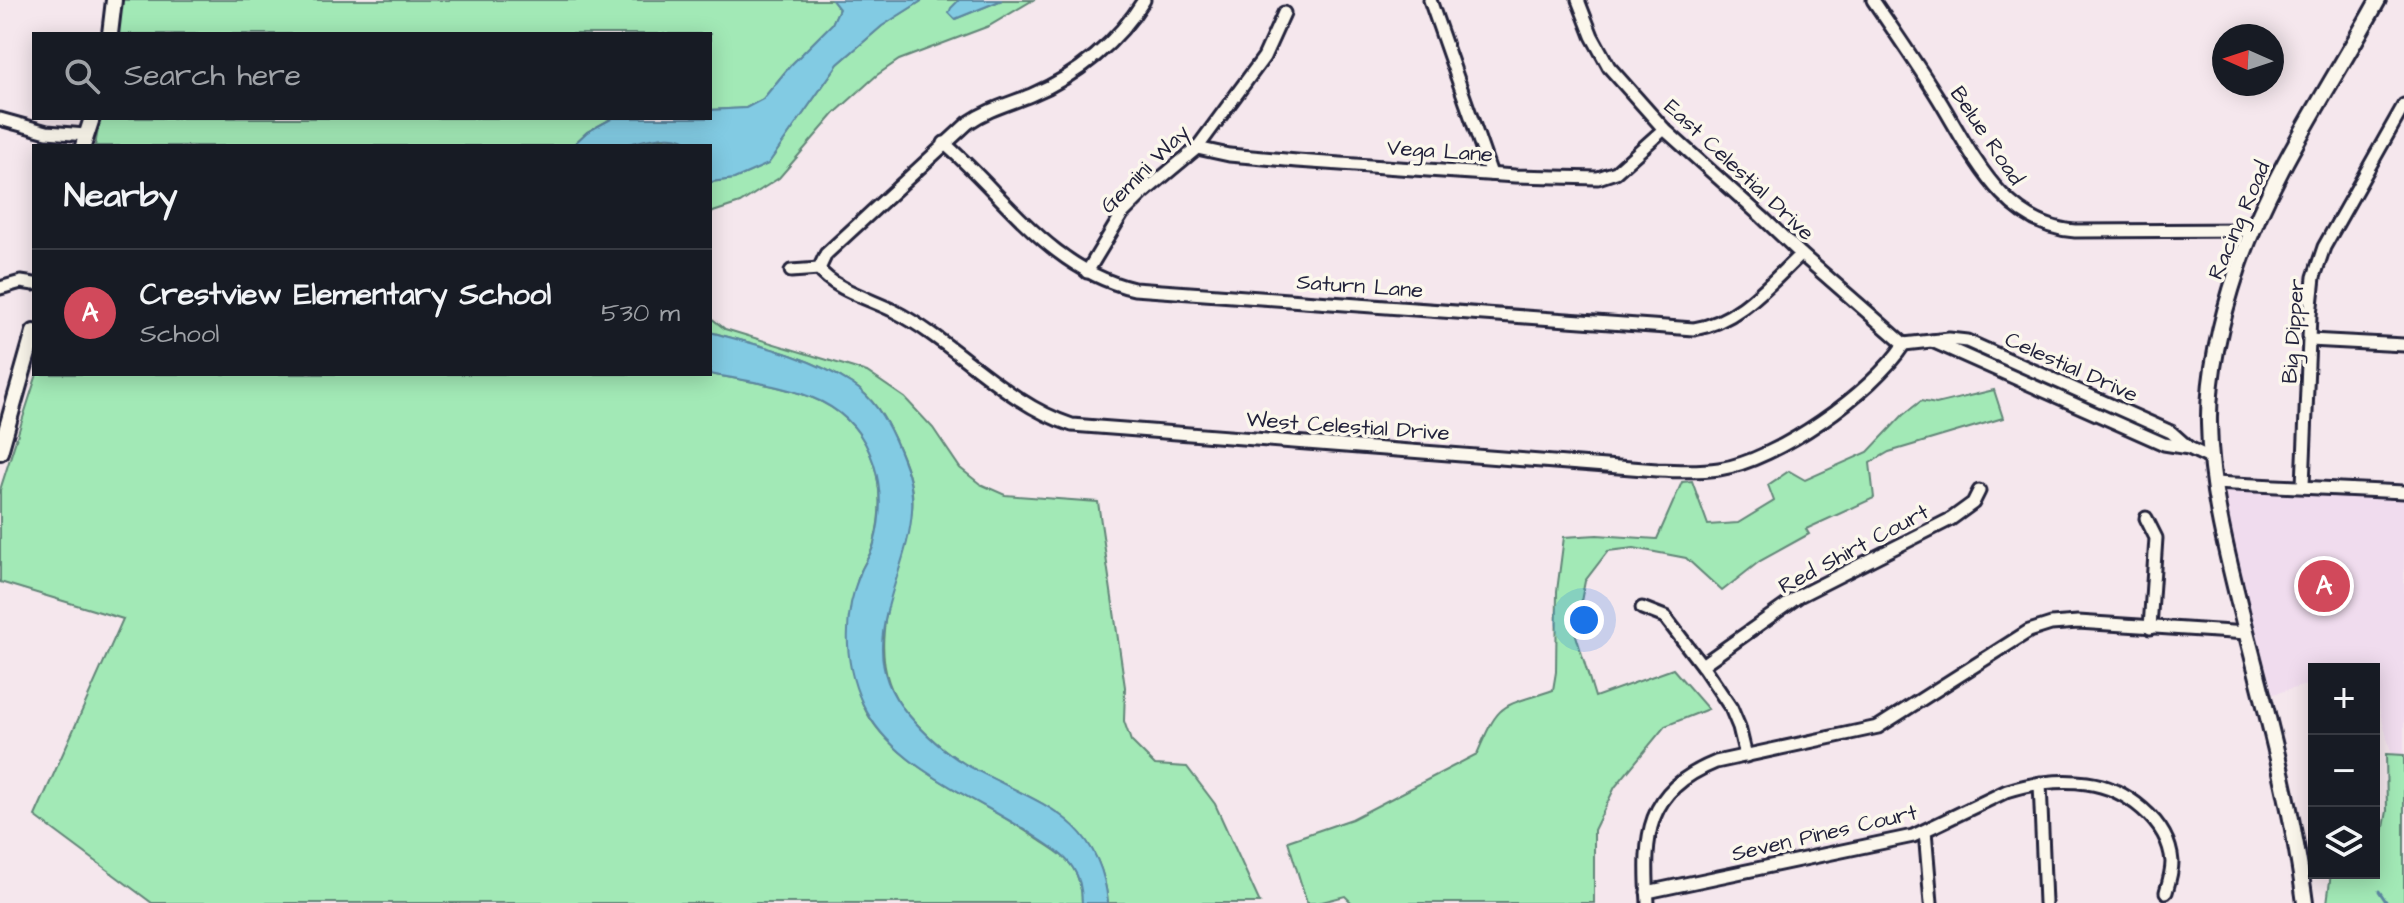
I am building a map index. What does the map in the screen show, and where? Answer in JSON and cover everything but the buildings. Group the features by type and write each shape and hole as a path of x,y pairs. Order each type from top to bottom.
{"street":[{"path":"110,32 114,0"},
{"path":"791,271 819,269 826,254 944,143 978,116 1031,95 1077,70 1113,39 1144,0"},
{"path":"1430,0 1491,174"},
{"name":"East Celestial Drive","path":"1578,0 1592,36 1609,67 1664,129 1904,344"},
{"name":"Belue Road","path":"1873,0 1985,174 2025,216 2045,226 2075,231 2254,230"},
{"name":"Racing Road","path":"2305,903 2284,780 2221,526 2210,458 2209,420 2217,349 2231,291 2254,230 2294,148 2378,0"},
{"name":"Gemini Way","path":"1087,272 1122,214 1197,148 1264,57 1284,13"},
{"name":"Big Dipper","path":"2303,485 2311,292 2324,247 2404,105"},
{"path":"0,119 34,130 85,140 91,120"},
{"name":"Vega Lane","path":"1197,148 1243,157 1564,178 1607,176 1616,172 1664,129"},
{"name":"Saturn Lane","path":"944,143 985,180 1036,236 1087,272 1102,280 1134,289 1694,329 1723,322 1736,314 1801,254"},
{"name":"West Celestial Drive","path":"819,269 830,280 894,311 932,334 1034,407 1072,425 1657,470 1719,469 1782,447 1856,393 1892,360 1904,344"},
{"path":"0,288 21,282 32,284"},
{"path":"0,452 32,339"},
{"name":"Celestial Drive","path":"1904,344 1949,339 1967,341 2171,432 2189,448 2210,458"},
{"path":"2310,340 2404,345"},
{"path":"2213,483 2404,492"},
{"name":"Red Shirt Court","path":"1702,665 1799,596 1951,519 1973,503 1979,491"},
{"path":"2146,518 2156,538 2150,628"},
{"path":"1642,608 1665,617 1702,665 1731,708 1746,756"},
{"path":"1647,897 1648,834 1660,803 1676,785 1695,771 1716,762 1878,727 2019,636 2040,626 2078,622 2247,633"},
{"name":"Seven Pines Court","path":"1647,897 1899,839 1925,831 2007,791 2040,783 2076,782 2104,787 2131,800 2161,831 2171,854 2171,874 2166,892"},
{"path":"2040,783 2045,903"},
{"path":"1925,831 1931,903"}],"shaded area":[{"path":"2239,489 2404,497 2404,768 2395,767 2380,712 2380,663 2308,663 2308,685 2273,694 2222,503 2225,492"}],"green space":[{"path":"121,0 832,0 839,9 832,24 790,66 763,99 746,108 712,110 712,32 115,32"},
{"path":"923,0 959,0 950,13 955,19 1002,0 1033,0 989,26 899,60 877,75 835,113 779,178 740,203 712,212 712,182 734,179 768,164 838,64 882,26"},
{"path":"100,120 609,120 587,132 574,144 95,144"},
{"path":"680,138 690,144 627,144 640,140"},
{"path":"712,319 725,329 867,372 905,398 933,428 960,468 980,484 1005,495 1098,502 1125,687 1124,721 1131,741 1155,765 1187,767 1215,804 1260,903 1108,903 1102,873 1092,849 1077,829 1037,801 957,759 919,727 894,694 886,674 883,653 887,609 913,501 902,457 883,416 859,389 836,374 765,347 712,333"},
{"path":"712,374 809,396 840,414 855,428 874,462 878,482 878,523 873,547 855,590 853,609 857,682 867,713 900,752 921,768 1015,824 1066,859 1077,876 1082,903 152,903 35,816 123,619 0,582 0,490 36,376"},
{"path":"1994,390 2003,418 1889,452 1870,463 1874,498 1806,529 1809,534 1760,561 1722,591 1686,558 1634,548 1608,551 1585,581 1575,632 1595,697 1673,669 1708,709 1665,726 1615,787 1594,830 1594,903 1352,903 1345,896 1307,903 1288,841 1352,819 1477,754 1491,724 1504,708 1553,690 1557,591 1564,537 1597,535 1657,539 1682,482 1692,481 1708,525 1738,523 1774,501 1768,485 1789,471 1805,480 1868,452 1921,401 1936,404"},
{"path":"2386,754 2404,755 2404,903 2327,903 2330,879 2380,879 2380,850 2387,811"}],"water":[{"path":"832,0 923,0 882,26 838,64 768,164 734,179 712,182 712,144 690,144 676,137 667,137 627,144 574,144 587,132 609,120 712,120 712,110 746,108 763,99 790,66 832,24 839,9"},
{"path":"959,0 1002,0 955,19 949,13"},
{"path":"712,333 783,352 836,374 852,384 878,409 902,457 912,501 909,535 882,637 883,662 890,687 906,712 949,753 1037,801 1077,829 1092,848 1102,872 1108,903 1082,903 1077,876 1061,855 1015,823 920,768 881,733 867,712 853,678 848,624 855,588 873,547 878,524 880,503 874,463 855,428 840,414 809,396 712,374"}],"waterway":[{"path":"2379,891 2387,903"}],"place":[{"name":"Crestview Elementary School","path":"2324,586"}]}
